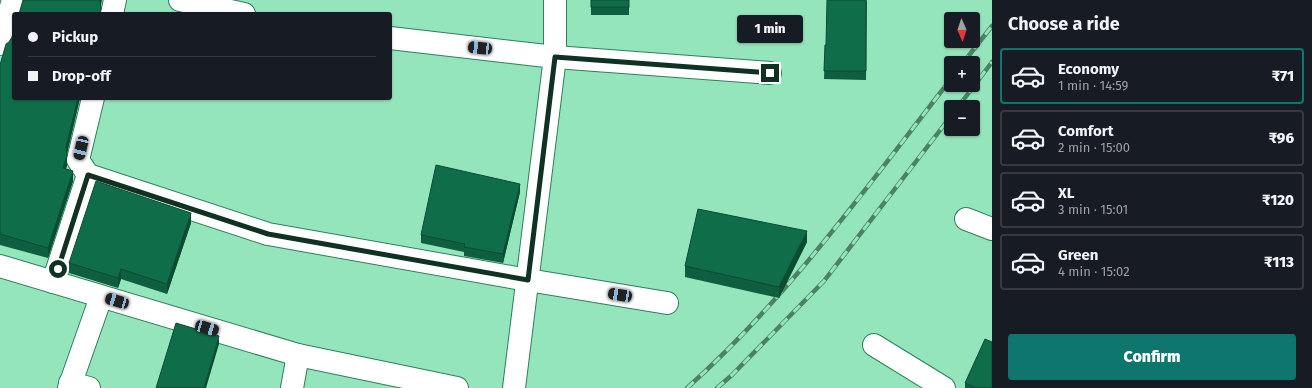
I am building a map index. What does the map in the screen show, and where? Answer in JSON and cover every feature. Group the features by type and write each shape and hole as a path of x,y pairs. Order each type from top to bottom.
{"street":[{"path":"0,44 13,0"},
{"path":"112,12 115,0"},
{"path":"180,0 235,12"},
{"path":"514,388 555,57 555,0"},
{"path":"392,38 555,57 770,73"},
{"path":"93,100 78,160 88,175 268,234 667,303"},
{"path":"53,282 88,175"},
{"path":"966,219 992,229"},
{"path":"0,266 298,355 457,388"},
{"path":"76,386 102,297"},
{"path":"874,345 944,388"},
{"path":"292,388 298,355"}],"building":[{"path":"23,0 100,0 101,9 100,12 20,12"},
{"path":"591,0 629,0 629,7 591,7"},
{"path":"827,0 866,0 866,71 824,71"},
{"path":"12,37 12,100 78,100 66,147 67,155 63,168 73,171 48,248 0,234 0,65 6,44"},
{"path":"436,165 520,184 503,254 464,247 465,244 421,235"},
{"path":"96,181 191,213 167,284 121,269 118,278 69,263"},
{"path":"698,209 807,231 779,287 685,266"},
{"path":"176,323 219,336 204,388 156,388"},
{"path":"985,339 992,342 992,388 976,388 965,383"}],"railway":[{"path":"968,56 992,26"},
{"path":"963,100 992,62"},
{"path":"687,388 724,353 793,279 858,200 944,88"},
{"path":"717,388 732,375 824,281 944,125"}],"route":[{"path":"58,269 88,175 268,234 528,280 555,57 770,73"}]}
